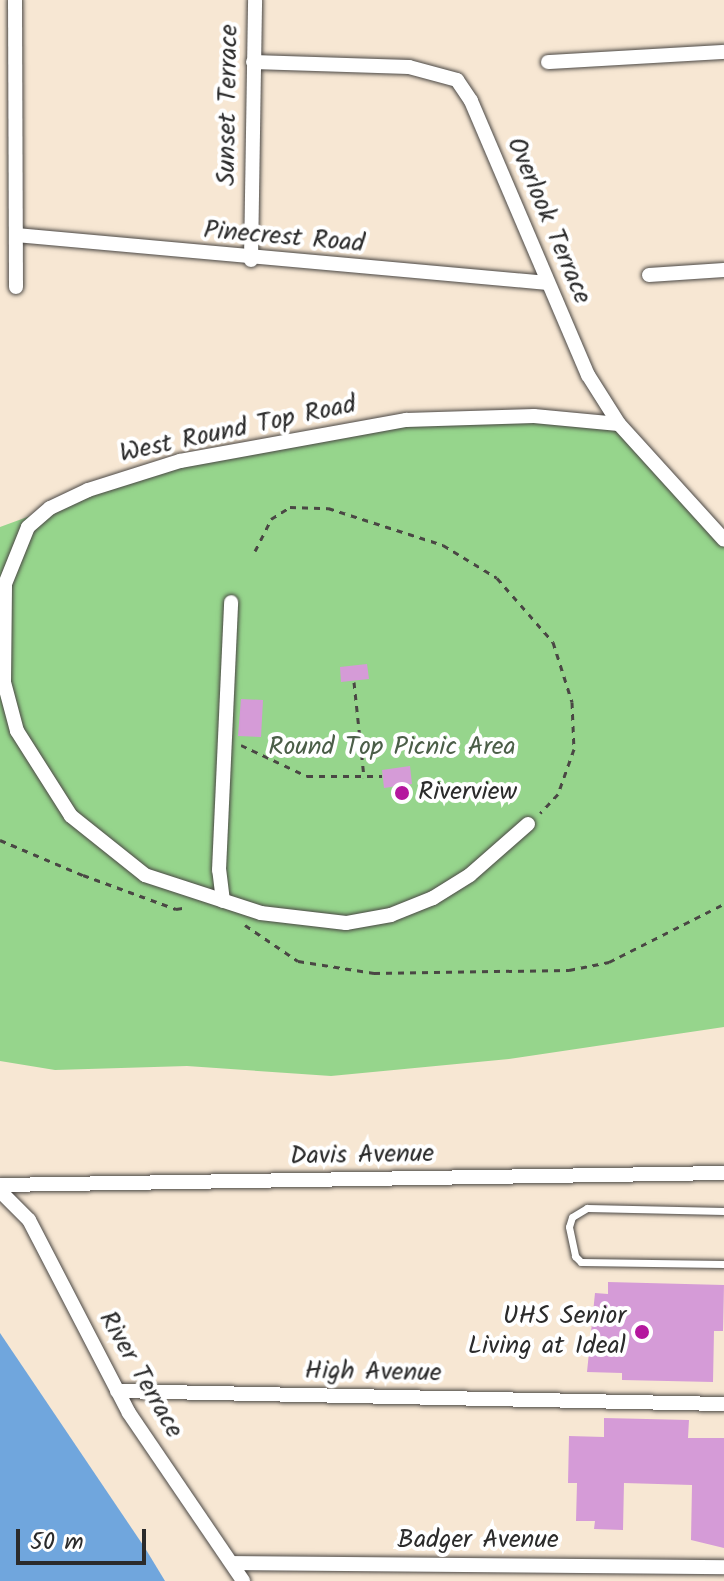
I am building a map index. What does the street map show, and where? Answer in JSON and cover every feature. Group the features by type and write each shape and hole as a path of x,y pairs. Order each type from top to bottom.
{"street":[{"path":"15,0 16,287"},
{"name":"Sunset Terrace","path":"251,260 255,0"},
{"path":"548,62 724,52"},
{"name":"Overlook Terrace","path":"253,62 409,67 457,80 471,101 588,375 619,424 724,540"},
{"name":"Pinecrest Road","path":"16,235 251,260 548,283"},
{"path":"649,275 724,270"},
{"name":"West Round Top Road","path":"528,824 470,875 391,915 346,923 306,921 239,906 165,883 122,860 71,816 46,784 17,731 1,649 5,584 28,527 50,508 138,473 268,443 406,420 534,416 619,424"},
{"path":"223,901 219,870 231,602"},
{"name":"Davis Avenue","path":"0,1188 724,1173"},
{"name":"River Terrace","path":"0,1188 29,1220 117,1391 243,1581"},
{"name":"High Avenue","path":"117,1391 724,1404"},
{"name":"Badger Avenue","path":"232,1563 724,1567"},
{"path":"528,1581 529,1565"}],"lane":[{"path":"724,1211 587,1208 572,1217 569,1227 575,1256 581,1262 724,1264"}],"path":[{"path":"255,551 271,519 290,507 328,508 443,545 497,578 553,642 572,702 574,749 558,794 528,824"},
{"path":"354,682 365,778"},
{"path":"227,737 300,774 365,778 382,776"},
{"path":"0,840 163,904 192,906"},
{"path":"239,906 246,929 298,961 374,973 569,970 609,962 724,904"}],"green space":[{"name":"Round Top Picnic Area","path":"406,420 619,424 724,540 724,1027 509,1059 331,1076 187,1066 55,1070 0,1061 0,527 180,461"}],"water":[{"path":"0,1333 145,1548 165,1581 0,1581"}],"building":[{"path":"367,664 369,679 341,682 340,667"},
{"path":"241,699 263,700 261,737 238,736"},
{"path":"410,766 412,784 384,788 382,770"},
{"name":"UHS Senior Living at Ideal","path":"608,1282 724,1285 723,1331 714,1331 713,1382 622,1380 622,1373 587,1372 595,1293 608,1294"},
{"path":"604,1418 689,1420 688,1438 724,1438 724,1548 691,1540 692,1485 624,1483 623,1530 594,1529 595,1521 576,1521 577,1483 568,1483 569,1436 604,1437"}],"place":[{"name":"Riverview","path":"402,793"},
{"name":"UHS Senior Living at Ideal","path":"642,1332"}]}
